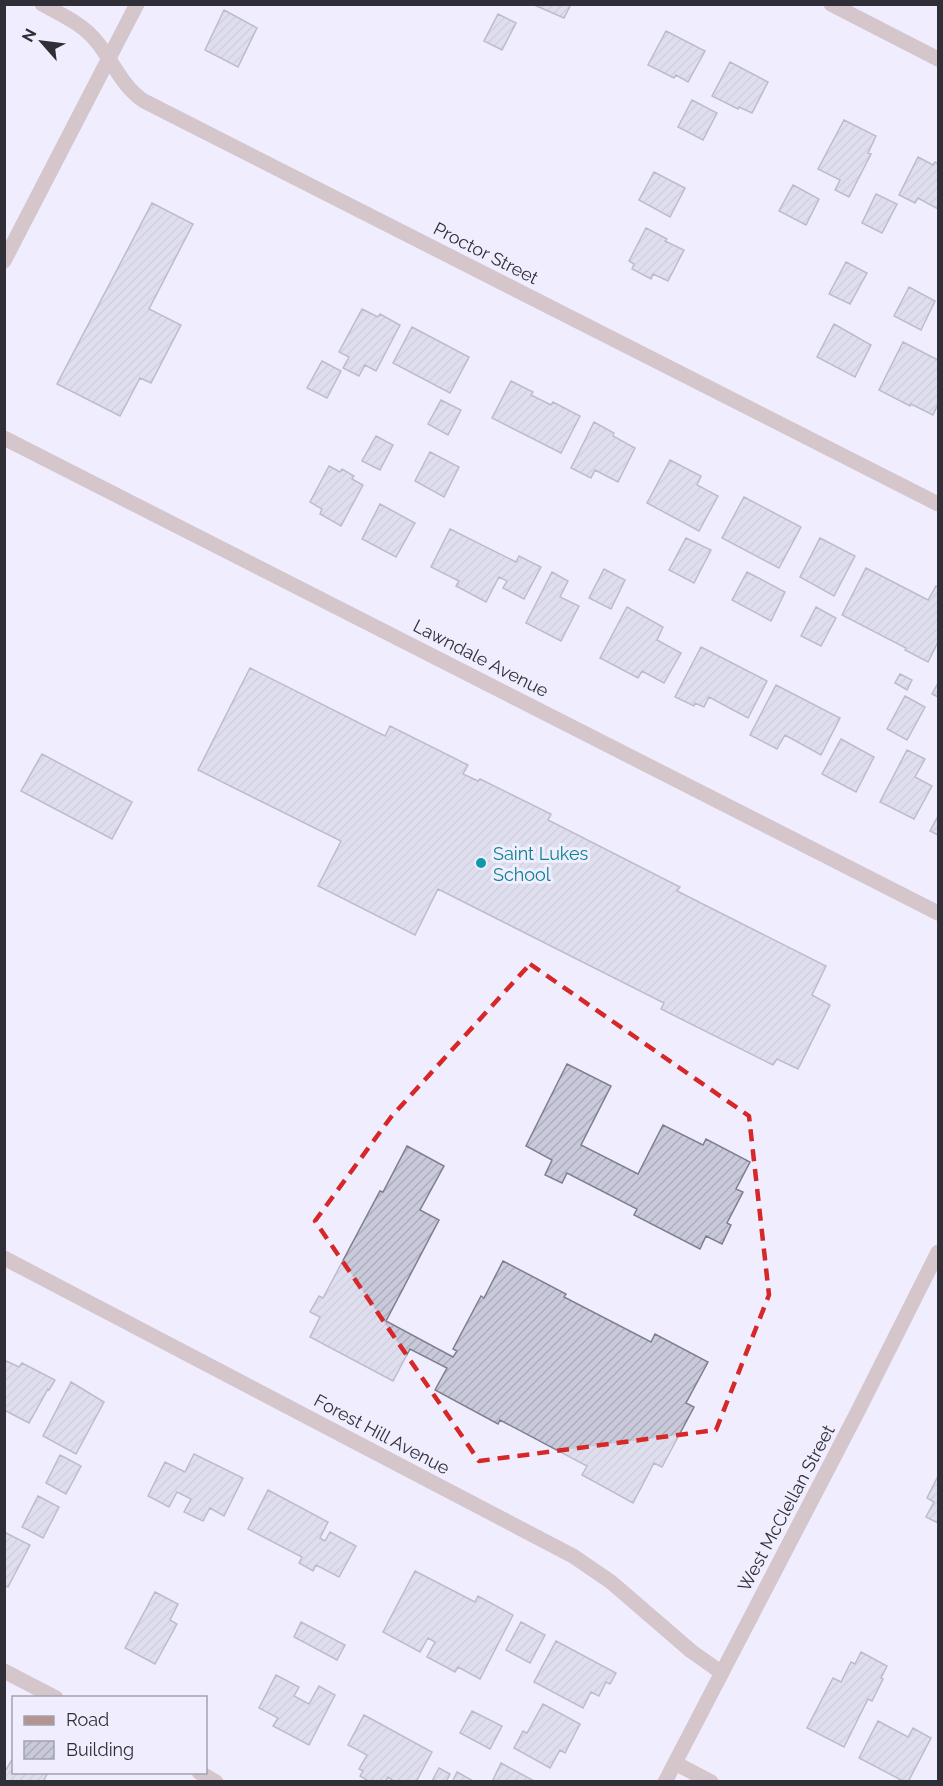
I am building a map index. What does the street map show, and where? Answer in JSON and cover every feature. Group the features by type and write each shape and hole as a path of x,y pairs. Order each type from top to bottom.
{"street":[{"name":"Proctor Street","path":"42,4 89,33 110,58 133,94 144,101 939,504"},
{"path":"4,261 137,4"},
{"path":"831,4 939,59"},
{"name":"Lawndale Avenue","path":"4,438 939,913"},
{"name":"West McClellan Street","path":"665,1782 939,1252"},
{"name":"Forest Hill Avenue","path":"4,1258 573,1556 619,1588 691,1651 722,1673"},
{"path":"4,1671 52,1696"},
{"path":"675,1763 711,1782"},
{"path":"201,1774 216,1782"}],"highlighted area":[{"path":"530,964 749,1116 769,1295 716,1430 479,1461 315,1221 391,1117"}],"building":[{"path":"532,4 571,4 564,18"},
{"path":"224,10 257,28 238,67 205,50"},
{"path":"498,14 516,23 502,50 484,41"},
{"path":"666,31 705,51 688,82 648,65"},
{"path":"730,62 768,82 752,113 712,96"},
{"path":"692,100 717,113 703,140 678,127"},
{"path":"844,120 876,136 868,153 871,154 849,197 835,190 840,180 818,169"},
{"path":"918,157 933,165 935,162 938,164 938,209 918,198 915,203 899,195"},
{"path":"654,172 685,188 670,217 639,200"},
{"path":"793,185 819,199 806,225 779,211"},
{"path":"876,194 897,204 882,233 862,223"},
{"path":"152,203 193,224 149,309 181,325 151,383 140,378 120,416 57,384"},
{"path":"646,228 684,250 668,281 653,274 651,279 632,269 634,264 629,261"},
{"path":"846,262 867,273 850,304 829,294"},
{"path":"909,287 935,301 921,330 894,316"},
{"path":"362,309 378,317 380,314 400,325 376,371 365,365 359,376 343,368 349,357 339,352"},
{"path":"834,324 871,345 855,377 817,357"},
{"path":"412,327 469,357 450,393 393,363"},
{"path":"903,342 938,360 938,404 933,415 879,390"},
{"path":"322,361 341,371 327,398 307,388"},
{"path":"511,381 533,392 531,395 551,405 553,402 580,416 561,453 492,418"},
{"path":"441,400 461,410 448,435 428,424"},
{"path":"594,422 635,448 618,482 595,470 591,478 571,468"},
{"path":"376,436 393,445 380,470 362,461"},
{"path":"430,452 459,467 444,497 415,481"},
{"path":"670,460 701,476 697,485 718,496 699,531 647,503"},
{"path":"329,466 340,472 342,469 354,476 352,479 363,485 341,526 320,514 322,509 310,502"},
{"path":"744,497 801,527 779,568 722,538"},
{"path":"380,504 415,523 396,557 362,539"},
{"path":"450,529 516,562 519,556 541,567 524,599 503,588 507,581 499,577 486,602 456,586 459,581 431,567"},
{"path":"686,538 711,550 694,583 669,570"},
{"path":"820,538 855,556 834,596 800,577"},
{"path":"866,568 928,600 936,586 938,587 938,642 928,662 842,615"},
{"path":"604,569 625,580 611,609 589,598"},
{"path":"552,572 568,581 560,597 579,606 561,641 526,623"},
{"path":"747,572 785,592 771,621 732,600"},
{"path":"627,607 663,627 657,640 681,653 664,683 642,671 638,678 600,658"},
{"path":"816,607 836,618 821,646 801,636"},
{"path":"701,647 767,681 748,718 709,697 704,707 695,703 694,706 675,697"},
{"name":"Saint Lukes School","path":"250,668 385,736 390,726 468,765 463,774 478,781 480,779 551,814 548,820 680,887 677,891 826,966 812,995 830,1005 798,1069 777,1059 773,1065 661,1009 664,1003 438,889 415,935 318,886 341,841 198,770"},
{"path":"900,674 912,680 907,690 895,683"},
{"path":"938,683 938,697 932,694"},
{"path":"776,685 840,718 821,755 785,735 777,749 750,735"},
{"path":"905,696 925,707 907,740 887,729"},
{"path":"841,739 874,757 856,792 822,774"},
{"path":"907,750 925,759 915,777 932,786 914,819 880,802"},
{"path":"42,754 132,802 112,839 21,791"},
{"path":"938,816 938,835 930,831"},
{"path":"567,1064 611,1086 581,1145 638,1174 663,1125 703,1145 706,1139 750,1162 736,1189 743,1192 727,1223 731,1225 722,1244 706,1236 700,1249 634,1215 637,1209 567,1173 562,1183 545,1175 552,1160 526,1146"},
{"path":"407,1146 444,1166 420,1210 439,1220 386,1321 453,1357 457,1351 453,1349 481,1296 484,1298 503,1261 566,1294 564,1297 651,1342 655,1334 708,1362 686,1403 694,1407 662,1467 654,1463 633,1503 582,1475 587,1466 500,1420 498,1424 435,1390 447,1368 410,1349 393,1381 310,1337 320,1317 310,1312 319,1296 323,1298 380,1191 383,1192"},
{"path":"4,1360 19,1367 22,1363 55,1380 29,1423 4,1410"},
{"path":"71,1382 104,1402 76,1454 43,1436"},
{"path":"194,1454 243,1478 224,1516 210,1508 203,1521 184,1512 191,1499 177,1492 169,1507 148,1496 165,1462 185,1472"},
{"path":"60,1455 81,1466 66,1494 46,1483"},
{"path":"938,1476 938,1523 926,1517 934,1502 927,1498"},
{"path":"268,1490 328,1522 320,1538 325,1541 330,1532 356,1546 339,1577 316,1565 313,1571 299,1563 302,1557 248,1529"},
{"path":"38,1496 59,1507 43,1538 22,1527"},
{"path":"4,1532 30,1545 8,1587 4,1586"},
{"path":"415,1571 475,1602 478,1596 513,1615 480,1679 458,1667 455,1672 427,1657 435,1642 428,1638 420,1652 383,1632"},
{"path":"155,1592 178,1604 170,1620 177,1624 155,1664 125,1648"},
{"path":"301,1622 345,1645 337,1660 294,1637"},
{"path":"521,1622 545,1635 530,1663 506,1650"},
{"path":"556,1641 616,1673 610,1684 606,1682 599,1696 591,1692 583,1708 534,1682"},
{"path":"861,1652 887,1666 872,1701 868,1699 844,1747 807,1728 833,1678 841,1682 851,1662 855,1664"},
{"path":"276,1675 299,1687 294,1696 309,1704 319,1686 335,1695 309,1745 273,1726 278,1718 259,1708"},
{"path":"543,1704 580,1724 565,1753 560,1750 550,1768 514,1748 523,1731 527,1733"},
{"path":"472,1711 502,1726 490,1749 460,1733"},
{"path":"364,1715 432,1752 416,1782 395,1782 388,1777 385,1782 370,1782 360,1776 363,1771 359,1769 367,1755 348,1745"},
{"path":"878,1721 908,1737 913,1728 931,1738 908,1782 859,1758"},
{"path":"12,1760 12,1774 47,1774 43,1782 4,1782 4,1773"},
{"path":"501,1763 536,1782 492,1782"},
{"path":"439,1768 450,1774 446,1782 432,1781"},
{"path":"457,1772 475,1782 452,1782"}],"place":[{"name":"Saint Lukes School","path":"481,863"}]}
